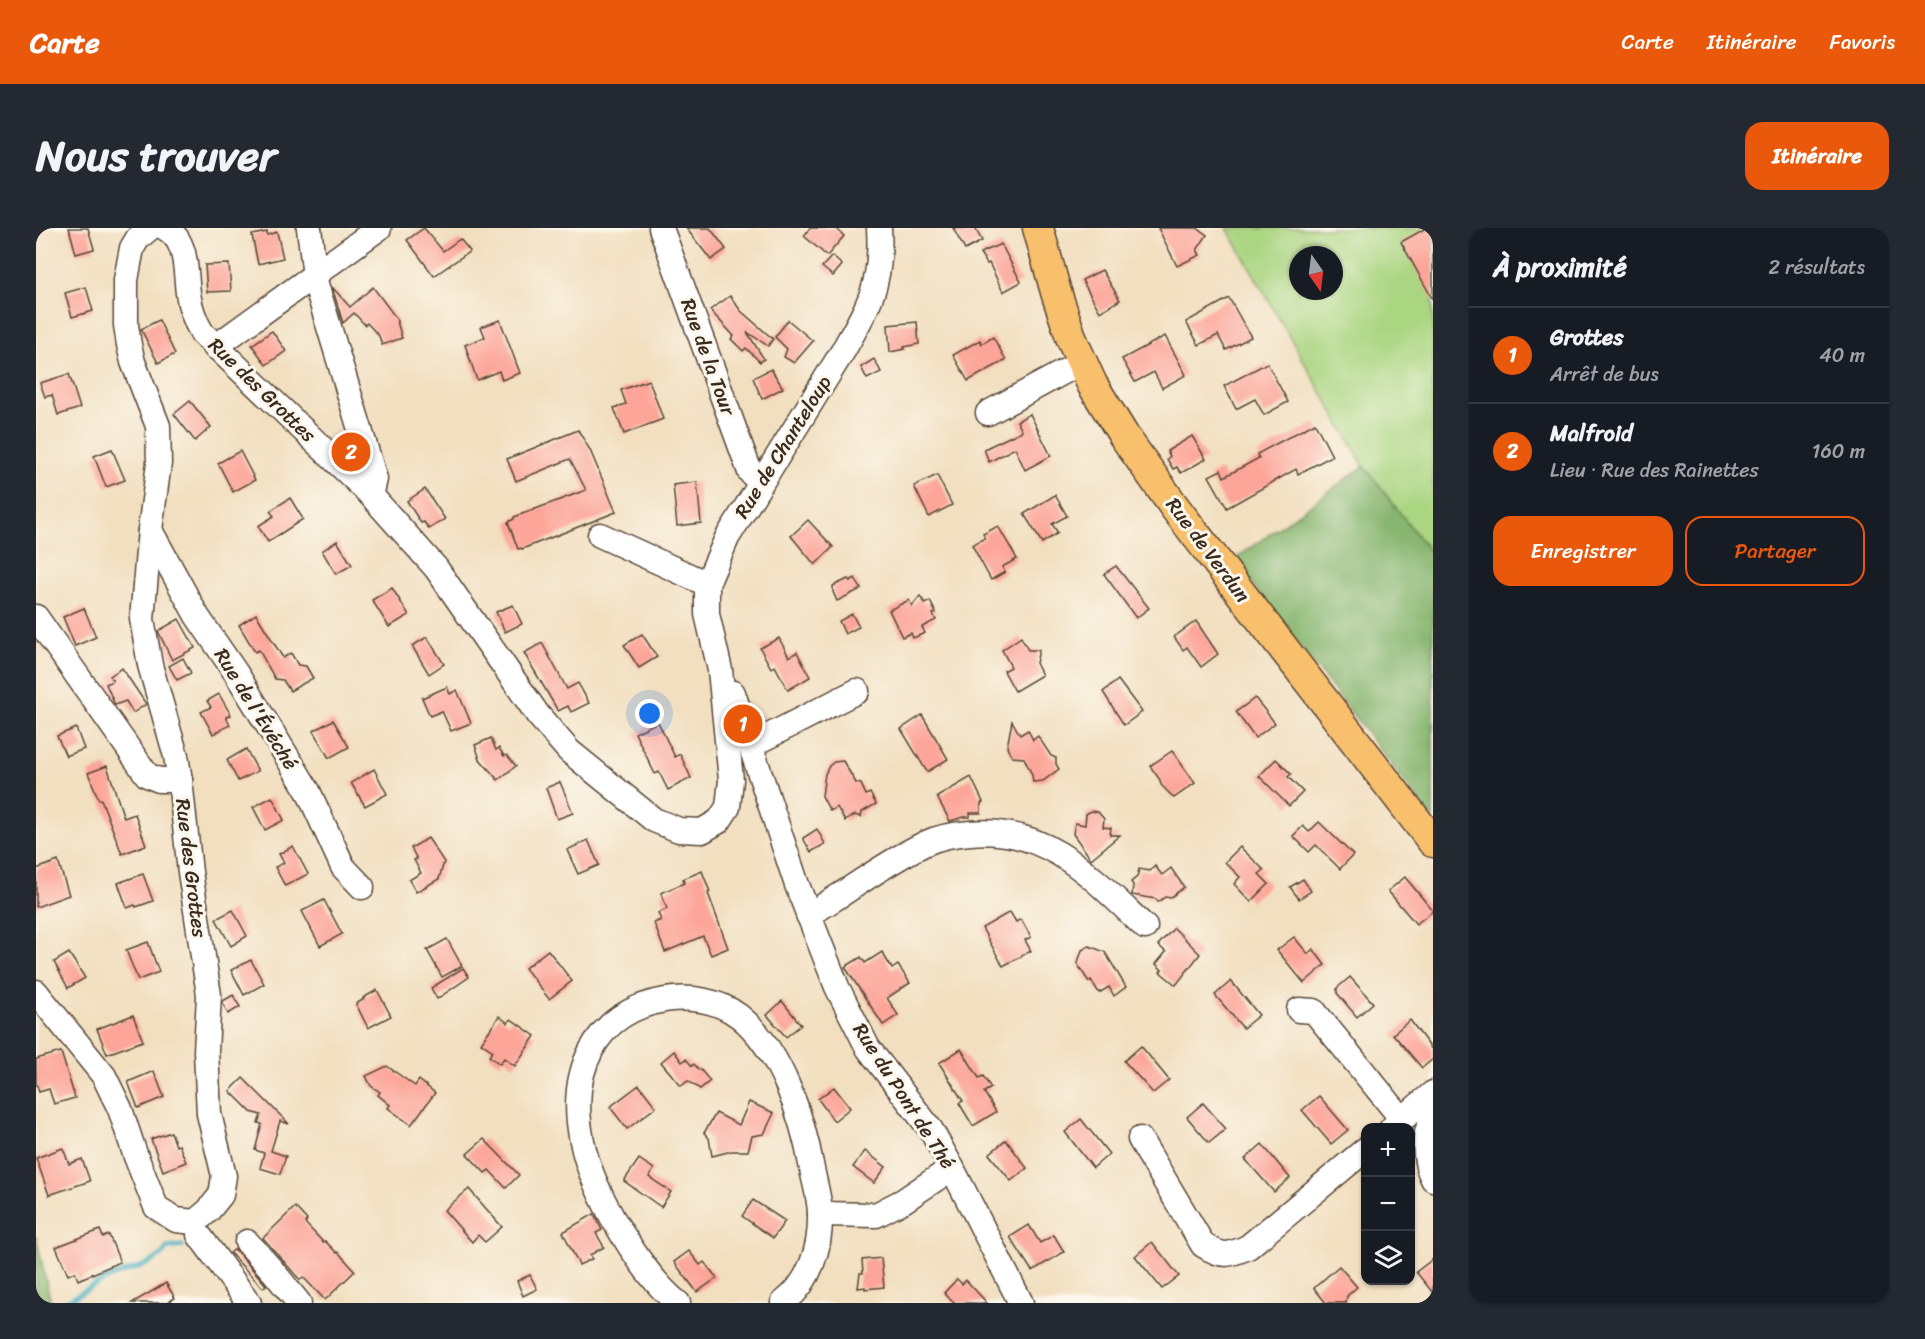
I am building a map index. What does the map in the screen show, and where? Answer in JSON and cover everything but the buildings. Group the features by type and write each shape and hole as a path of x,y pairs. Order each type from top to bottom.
{"main road":[{"name":"Rue de Verdun","path":"1038,228 1056,292 1082,362 1092,384 1127,440 1176,509 1433,842"}],"street":[{"name":"Rue des Grottes","path":"36,992 104,1076 120,1109 156,1207 176,1220 195,1222 221,1195 224,1176 209,1114 206,1051 209,995 190,872 180,780 176,756 150,665 142,619 159,463 158,426 129,345 126,326 126,280 132,248 138,238 150,228"},
{"name":"Rue des Grottes","path":"165,228 177,238 182,249 192,312 202,333 369,494 436,568 538,715 569,751 654,820 679,830 702,831 719,821 728,807 731,780 720,670"},
{"path":"309,228 314,276 375,479 369,494"},
{"path":"215,347 379,228"},
{"name":"Rue de la Tour","path":"661,228 750,472 760,483"},
{"name":"Rue de Chanteloup","path":"720,670 707,614 707,584 727,538 860,320 876,281 880,250 879,228"},
{"path":"988,413 1082,362"},
{"name":"Rue de l'Évéché","path":"150,530 197,616 236,673 308,791 343,867 362,887"},
{"path":"600,535 707,584"},
{"path":"36,617 147,775 159,780 180,780"},
{"name":"Rue du Pont de Thé","path":"720,670 734,695 770,809 837,987 868,1048 931,1130 1021,1303"},
{"path":"752,748 759,741 856,691"},
{"path":"808,915 896,859 928,842 957,834 980,832 1025,838 1050,847 1095,880 1145,927"},
{"path":"678,1303 661,1287 621,1232 601,1196 581,1140 580,1099 581,1077 590,1050 605,1029 622,1015 648,1003 674,999 694,999 715,1003 738,1015 767,1047 793,1099 810,1160 820,1214 813,1264 795,1294 783,1303"},
{"path":"1299,1010 1314,1011 1397,1123 1433,1093"},
{"path":"1433,1118 1428,1125 1426,1138 1426,1161 1433,1179"},
{"path":"1140,1139 1203,1245 1216,1254 1234,1253 1248,1246 1361,1152"},
{"path":"820,1214 876,1215 903,1201 952,1167"},
{"path":"199,1235 249,1303"},
{"path":"247,1242 299,1303"}],"green space":[{"path":"1227,228 1433,228 1433,556 1364,466"},
{"path":"1364,466 1433,556 1433,819 1234,560"},
{"path":"36,1236 51,1303 36,1303"}],"waterway":[{"path":"63,1303 103,1281 149,1263 167,1248 182,1246"}],"place":[{"name":"Malfroid","path":"351,452"},
{"name":"Grottes","path":"743,724"}]}
